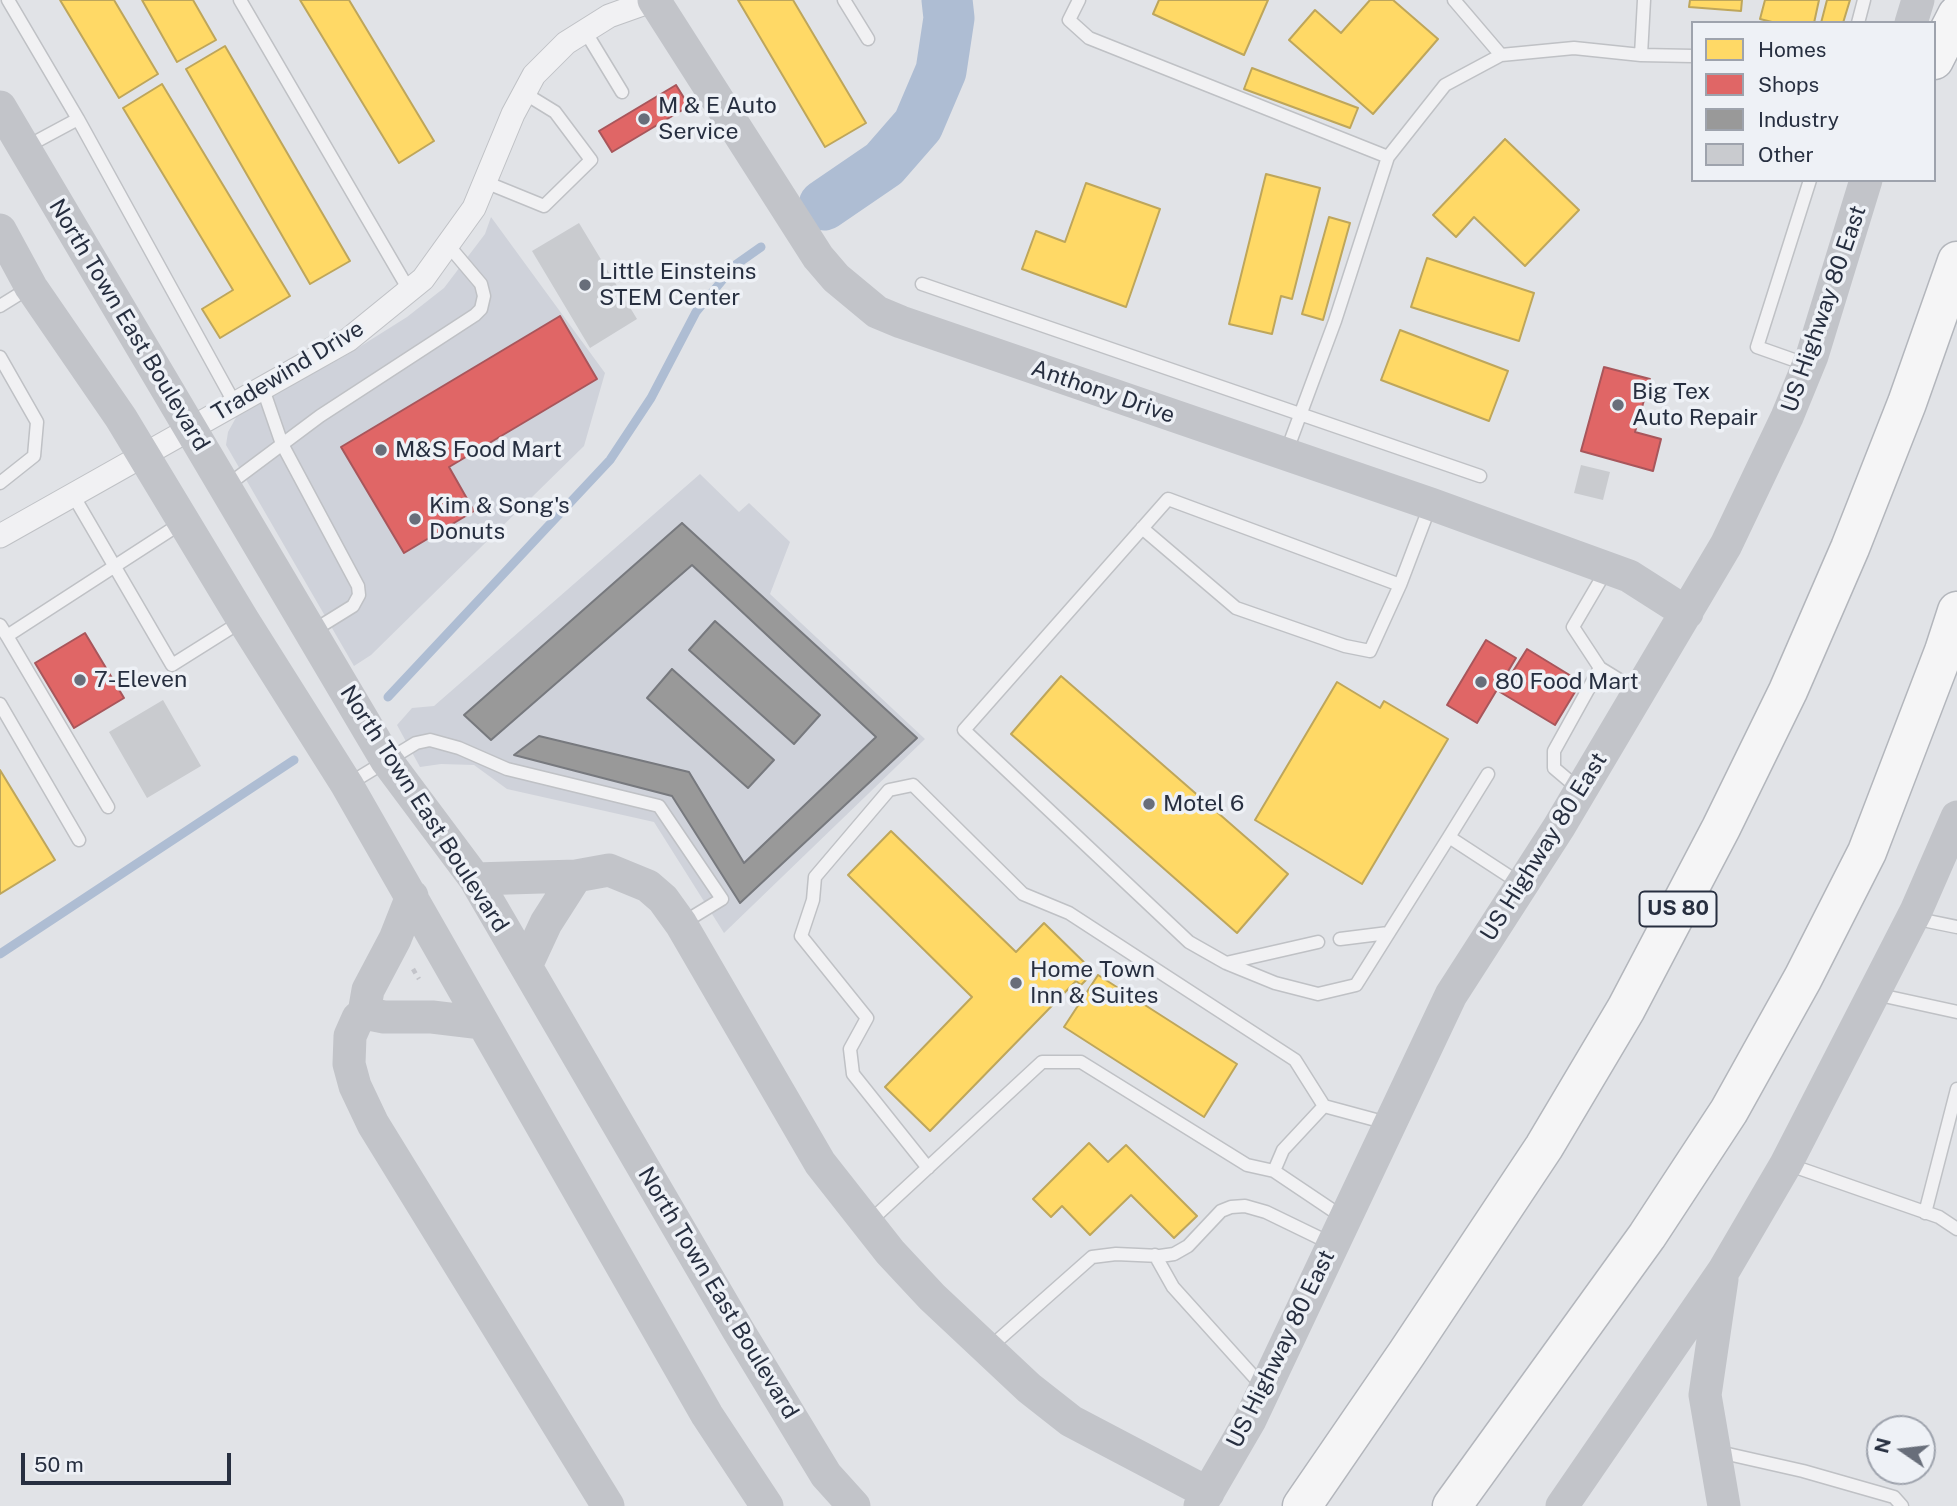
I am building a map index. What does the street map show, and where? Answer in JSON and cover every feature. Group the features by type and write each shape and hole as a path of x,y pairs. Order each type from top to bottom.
{"highway":[{"path":"1936,56 1957,15"},
{"name":"US 80","path":"1302,1506 1544,1147 1626,1009 1721,828 1788,691 1874,488 1957,261"},
{"path":"1451,1506 1647,1236 1729,1111 1804,978 1867,852 1957,611"}],"main road":[{"name":"Anthony Drive","path":"654,0 818,257 836,278 877,312 1431,504 1629,576 1687,613"},
{"path":"1913,21 1918,0"},
{"name":"North Town East Boulevard","path":"0,107 387,761 475,879 826,1475 854,1506"},
{"name":"US Highway 80 East","path":"1204,1500 1250,1420 1451,995 1581,790 1726,545 1787,417 1808,366 1865,182"},
{"path":"0,230 31,286 144,455 243,620 347,785 707,1415 767,1506"},
{"path":"1562,1506 1724,1270 1786,1164 1913,918 1957,817"},
{"path":"475,879 576,876 609,870 631,877 656,893 681,924 820,1163 868,1224 932,1297 1029,1388 1071,1421 1204,1500"},
{"path":"526,966 546,923 576,876"},
{"path":"412,896 395,939 368,990 364,1013 358,1018 350,1036 349,1064 355,1086 373,1124 608,1506"},
{"path":"364,1013 482,1023"},
{"path":"1724,1270 1705,1395 1724,1506"}],"street":[{"name":"Tradewind Drive","path":"0,536 348,340 423,279 474,208 534,75 566,43 609,16 654,0"}],"lane":[{"path":"8,0 78,119 235,404"},
{"path":"240,0 409,290"},
{"path":"844,0 867,39"},
{"path":"1079,0 1069,20 1089,38 1388,157"},
{"path":"1454,0 1500,55"},
{"path":"1641,55 1644,0"},
{"path":"1859,21 1864,0"},
{"path":"585,31 622,92"},
{"path":"1285,454 1335,321 1388,157 1445,85 1500,55 1574,48 1641,55 1691,56"},
{"path":"485,182 544,206 591,160 555,112 524,93"},
{"path":"24,148 78,119"},
{"path":"1808,366 1757,347 1809,182"},
{"path":"225,487 320,416 481,309 484,296 481,284 448,245"},
{"path":"922,284 1480,476"},
{"path":"0,306 31,286"},
{"path":"0,357 37,422 34,456 0,483"},
{"path":"263,389 282,444 358,586 359,595 353,606 310,632"},
{"path":"73,495 172,665 243,620"},
{"path":"1400,585 1168,499 964,730 1189,942 1226,963 1275,983 1318,995 1356,985 1488,774"},
{"path":"1142,528 1236,608 1345,646 1370,651 1400,585 1431,504"},
{"path":"108,807 3,631 184,522"},
{"path":"1607,568 1573,627 1601,668 1640,692"},
{"path":"1581,790 1554,768 1554,751 1601,668"},
{"path":"0,704 79,840"},
{"path":"347,785 416,743 430,740 459,748 507,769 659,806 722,900 681,924"},
{"path":"928,1168 853,1074 850,1049 867,1018 801,936 813,900 815,877 889,790 913,785 1023,894 1069,913 1296,1060 1324,1106 1391,1124"},
{"path":"1449,837 1522,884"},
{"path":"1913,918 1957,928"},
{"path":"1340,939 1388,933"},
{"path":"1226,963 1318,942"},
{"path":"1874,994 1957,1012"},
{"path":"868,1224 1042,1062 1081,1062 1247,1165 1274,1171 1338,1231"},
{"path":"1924,1213 1957,1089"},
{"path":"1274,1171 1283,1150 1324,1106"},
{"path":"1786,1164 1939,1217 1957,1228"},
{"path":"987,1349 1092,1257 1116,1254 1174,1254 1188,1245 1221,1211 1245,1206 1338,1231"},
{"path":"1155,1255 1173,1287 1264,1389"},
{"path":"1715,1451 1803,1471 1896,1503"}],"shaded area":[{"path":"491,217 605,373 584,446 371,655 354,666 226,445 228,432 238,414 345,356 407,317 444,288 485,234"},
{"path":"700,474 739,512 749,503 790,542 770,594 925,739 724,933 654,822 507,789 474,765 441,764 420,767 397,725 412,708 434,706"}],"building: Homes":[{"path":"60,0 114,0 158,74 119,98"},
{"path":"142,0 193,0 216,40 177,62"},
{"path":"300,0 349,0 434,141 399,163"},
{"path":"738,0 793,0 866,123 825,147"},
{"path":"1159,0 1268,0 1244,55 1153,14"},
{"path":"1370,0 1393,0 1438,39 1373,114 1289,40 1315,10 1341,33"},
{"path":"1690,0 1742,0 1741,11 1689,7"},
{"path":"1765,0 1819,0 1814,21 1760,19"},
{"path":"1827,0 1850,0 1844,21 1822,21"},
{"path":"225,46 350,261 310,284 186,69"},
{"path":"1252,68 1358,108 1350,128 1244,89"},
{"path":"162,84 290,296 220,338 202,309 233,290 123,108"},
{"path":"1505,139 1579,210 1525,266 1474,217 1456,237 1433,215"},
{"path":"1266,174 1320,188 1292,299 1281,296 1272,334 1229,324"},
{"path":"1086,183 1160,209 1126,307 1022,269 1036,231 1065,242"},
{"path":"1329,217 1350,223 1323,320 1302,314"},
{"path":"1427,258 1534,293 1519,341 1411,307"},
{"path":"1400,330 1508,371 1489,421 1381,380"},
{"name":"Motel 6","path":"1061,676 1288,874 1237,933 1011,734"},
{"name":"Motel 6","path":"1337,682 1380,708 1384,701 1448,739 1362,884 1255,820"},
{"path":"0,770 55,860 0,894"},
{"name":"Home Town Inn & Suites","path":"891,831 1016,952 1044,923 1094,972 1081,985 1076,981 930,1131 885,1087 972,997 848,875"},
{"name":"Home Town Inn & Suites","path":"1098,975 1237,1064 1204,1117 1064,1027"},
{"path":"1089,1143 1108,1162 1126,1145 1197,1216 1174,1238 1131,1195 1090,1235 1062,1206 1051,1217 1033,1199"}],"building: Shops":[{"name":"M & E Auto Service","path":"676,85 689,106 612,152 599,131"},
{"path":"560,316 597,379 449,467 474,511 404,553 341,447"},
{"name":"Big Tex Auto Repair","path":"1604,367 1650,379 1635,432 1661,439 1653,471 1581,451"},
{"name":"7-Eleven","path":"85,633 124,698 74,728 35,663"},
{"name":"80 Food Mart","path":"1486,640 1516,658 1477,723 1447,705"},
{"path":"1527,649 1581,682 1555,725 1500,692"}],"building: Industry":[{"path":"682,523 917,738 740,903 672,796 514,755 539,736 689,772 744,863 876,737 692,565 491,740 464,715"},
{"path":"715,621 820,715 794,744 689,650"},
{"path":"672,669 774,760 748,788 647,698"}],"building: Other":[{"name":"Little Einsteins STEM Center","path":"579,223 637,319 590,348 532,251"},
{"path":"1581,465 1610,472 1603,500 1574,493"},
{"path":"163,700 201,766 147,798 109,732"}],"waterway":[{"path":"824,205 884,164 918,125 941,71 949,18 947,0"},
{"path":"388,697 610,460 651,398 696,312 734,266 761,247"},
{"path":"0,954 294,760"}],"place":[{"name":"M & E Auto Service","path":"644,119"},
{"name":"Little Einsteins STEM Center","path":"585,285"},
{"name":"Big Tex Auto Repair","path":"1618,405"},
{"name":"M&S Food Mart","path":"381,450"},
{"name":"Kim & Song's Donuts","path":"415,519"},
{"name":"7-Eleven","path":"80,680"},
{"name":"80 Food Mart","path":"1481,682"},
{"name":"Motel 6","path":"1149,804"},
{"name":"Home Town Inn & Suites","path":"1016,983"}]}
